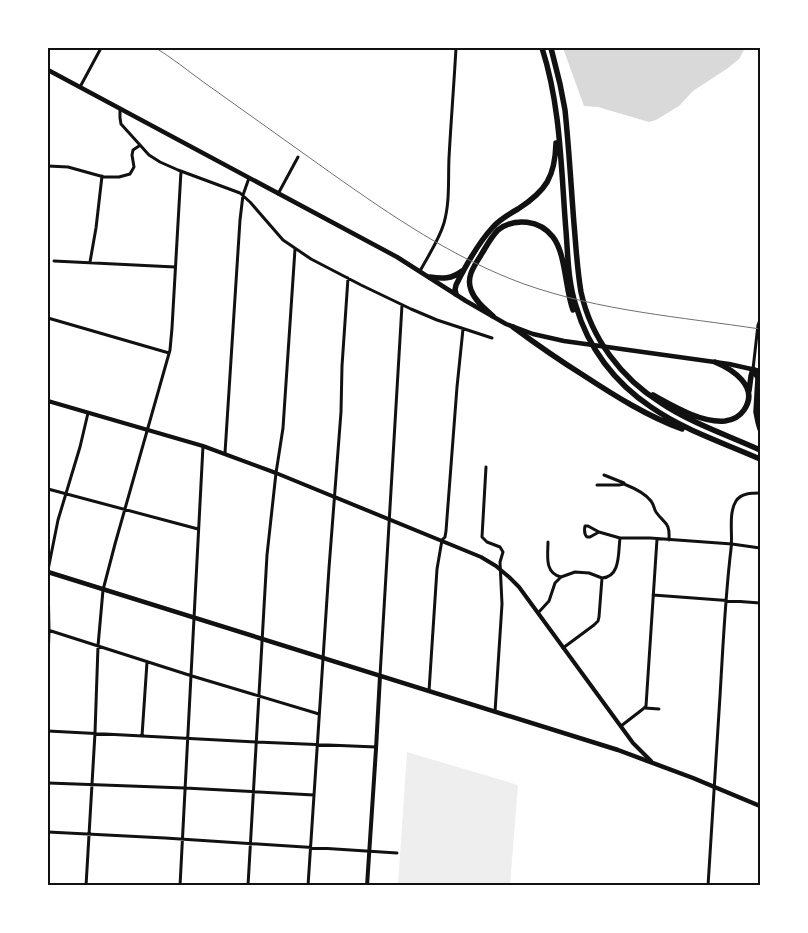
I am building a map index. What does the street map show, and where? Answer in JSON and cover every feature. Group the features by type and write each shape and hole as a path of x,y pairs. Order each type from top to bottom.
{"highway":[{"path":"542,48 556,113 570,292"},
{"path":"551,48 565,110 578,270 585,308 594,330 619,367 637,386 659,402 682,416 760,450"},
{"path":"476,257 487,234 495,225 535,197 546,184 555,158 556,113"},
{"path":"456,294 455,286 492,237 502,228 516,222 536,225 550,234 556,243 576,315 610,371 635,396 664,416 760,459"},
{"path":"430,277 452,277 469,266"},
{"path":"469,266 471,291 479,303 493,316"},
{"path":"513,327 545,351 624,401 671,425 710,438"},
{"path":"715,362 740,378 746,387 749,398"},
{"path":"637,386 688,412 715,420 726,420 738,416 745,409 749,398 753,369"},
{"path":"753,369 758,378 756,408 760,429"},
{"path":"756,408 760,396"}],"main road":[{"path":"48,70 397,257 513,327 541,336 570,342 715,362 760,371"},
{"path":"48,571 103,590 618,750 760,806"}],"street":[{"path":"80,87 100,48"},
{"path":"420,271 445,220 448,197 456,48"},
{"path":"120,109 121,124 149,155 181,171 237,190 284,240 312,259 402,306 492,338"},
{"path":"48,166 68,167 102,176 119,177 130,174 134,167 133,150 140,145"},
{"path":"278,194 298,157"},
{"path":"86,886 98,646 103,590 169,353 181,171"},
{"path":"90,262 102,176"},
{"path":"225,454 237,261 243,195 249,178"},
{"path":"248,886 267,555 283,428 295,248"},
{"path":"54,261 176,267"},
{"path":"308,886 341,412 348,278"},
{"path":"367,886 402,306"},
{"path":"48,318 169,353"},
{"path":"753,369 760,320"},
{"path":"429,691 437,568 442,540 446,537 463,328"},
{"path":"48,401 147,429 225,454 442,540 496,566 519,587 638,749 657,765"},
{"path":"48,571 58,520 88,413"},
{"path":"180,886 203,446"},
{"path":"486,467 482,537 487,542 500,547 503,552 500,562 502,604 495,712"},
{"path":"604,475 641,492 650,499 657,513 669,528 669,540"},
{"path":"597,485 624,484"},
{"path":"48,489 198,530"},
{"path":"708,886 733,510 739,498 746,494 760,494"},
{"path":"600,532 587,537 584,534 585,526 620,538 732,544 760,548"},
{"path":"538,613 549,601 555,583 561,577 575,572 589,573 602,578 612,575 616,569 620,538"},
{"path":"645,708 657,539"},
{"path":"548,542 549,567 553,574 561,577"},
{"path":"48,578 48,660"},
{"path":"563,648 598,621 600,617 602,578"},
{"path":"653,595 760,603"},
{"path":"48,631 319,714"},
{"path":"142,736 147,662"},
{"path":"621,726 645,708 659,709"},
{"path":"48,730 376,747"},
{"path":"48,782 314,795"},
{"path":"48,832 398,853"}],"shaded area":[{"path":"563,48 745,48 739,59 693,91 679,106 656,120 649,122 598,107 584,106"},
{"path":"407,752 518,785 510,885 398,885"}],"railway":[{"path":"156,48 377,205 424,235 472,262 524,284 582,301 641,312 760,329"}]}
